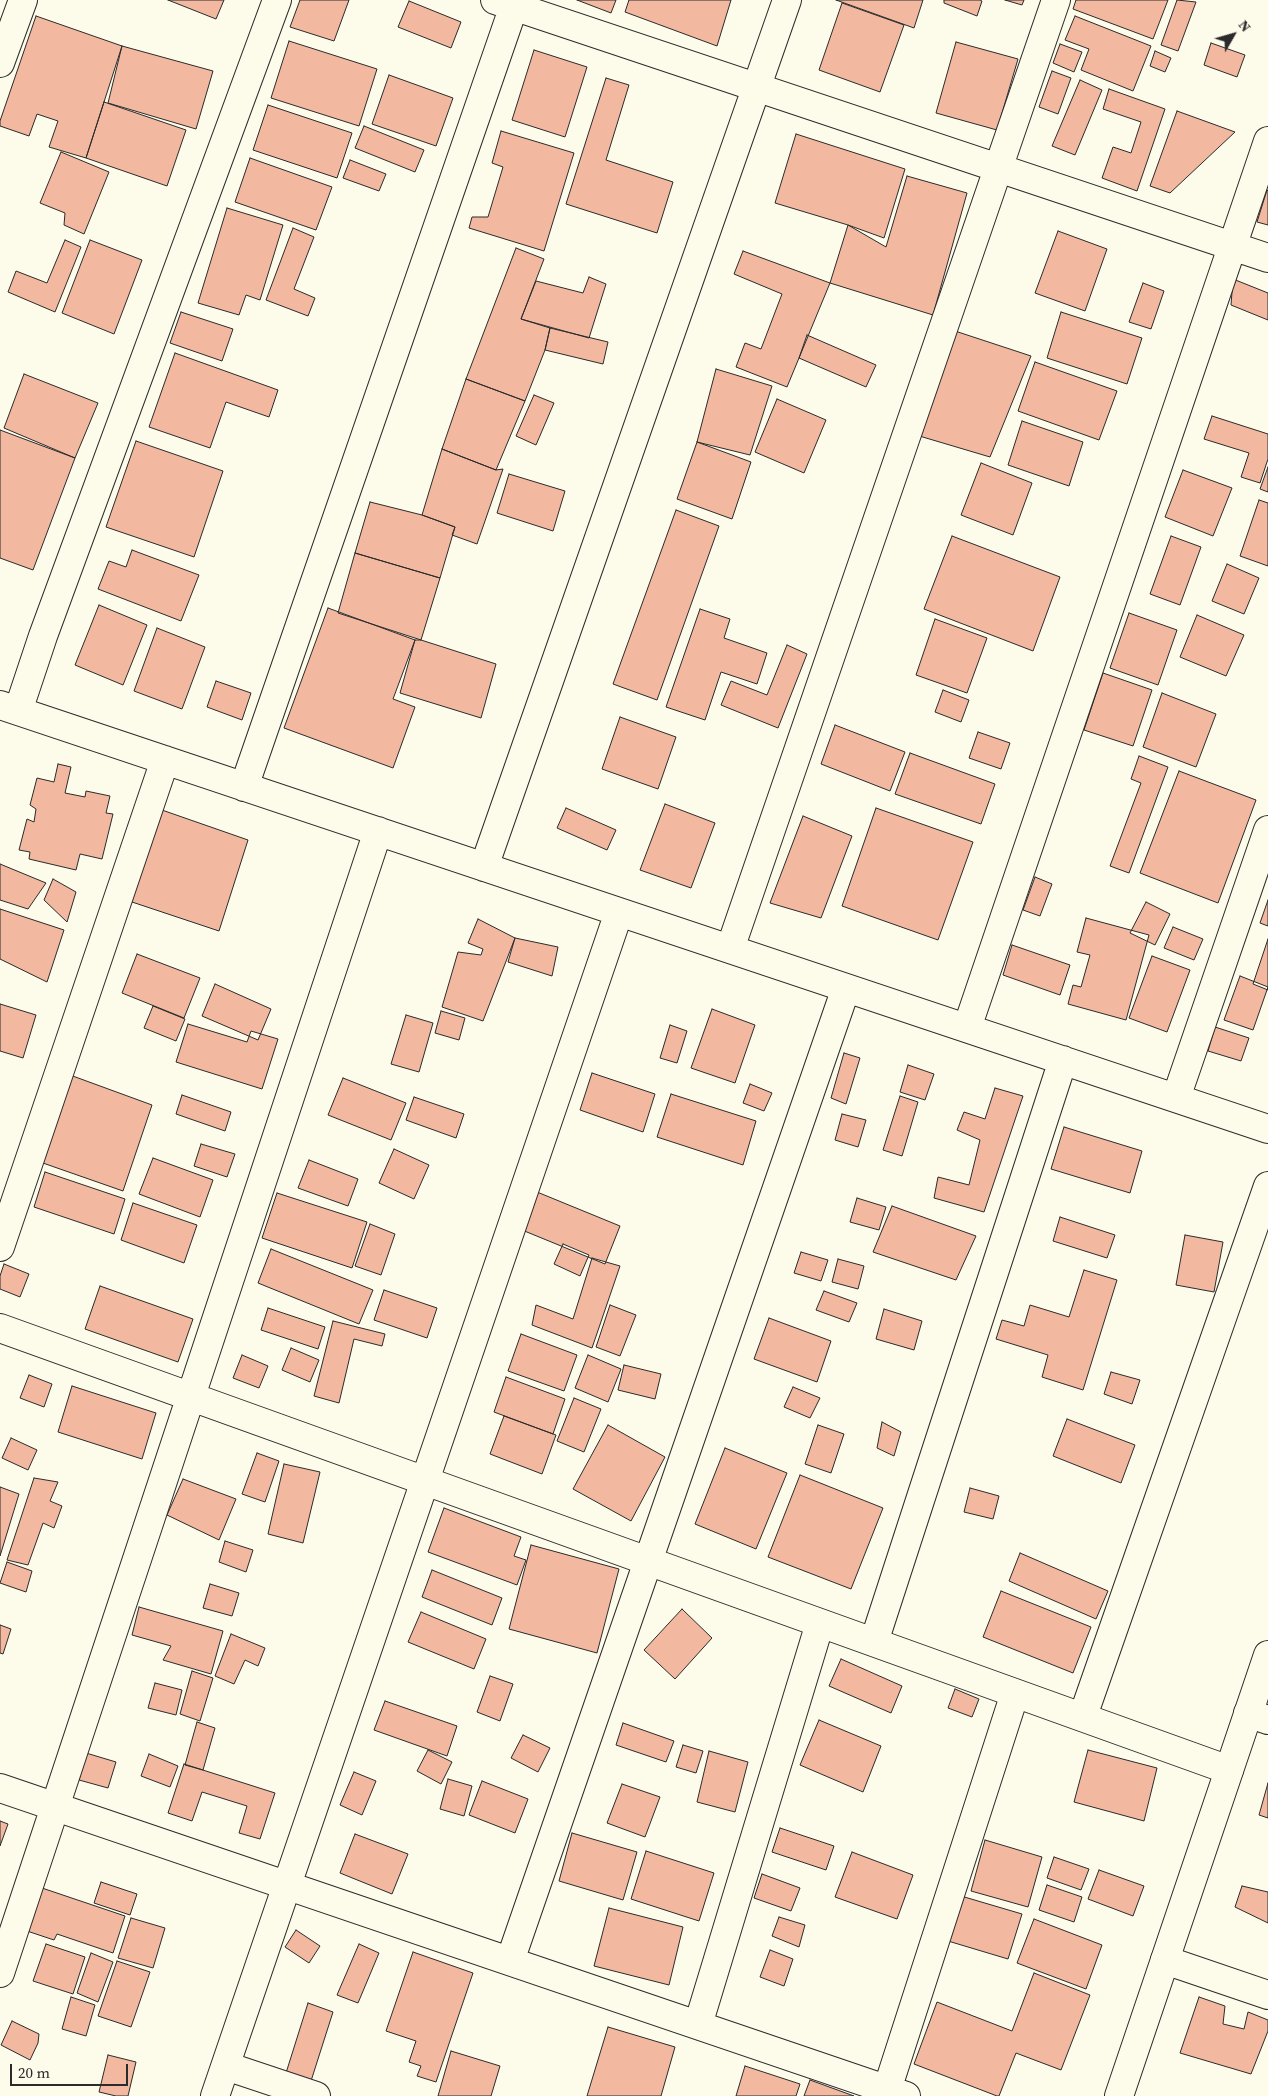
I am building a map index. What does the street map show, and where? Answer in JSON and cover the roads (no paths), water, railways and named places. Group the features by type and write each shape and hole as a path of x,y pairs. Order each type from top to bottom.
{"street":[{"path":"0,64 23,0"},
{"path":"277,0 47,627 9,708 1268,1129"},
{"path":"484,867 787,0"},
{"path":"730,949 1056,0"},
{"path":"244,787 508,2 1268,258"},
{"path":"967,1028 1268,141"},
{"path":"0,1247 165,760"},
{"path":"1176,1098 1268,830"},
{"path":"0,1973 378,831"},
{"path":"215,2096 619,912"},
{"path":"510,1961 846,988"},
{"path":"874,1642 1063,1060"},
{"path":"1083,1716 1268,1186"},
{"path":"0,1328 1229,1770"},
{"path":"698,2025 820,1623"},
{"path":"1119,2096 1229,1770 1258,1717 1268,1655"},
{"path":"0,1788 287,1884 893,2094 1015,1693"},
{"path":"1165,1960 1268,1995"},
{"path":"226,2066 316,2096"}]}
